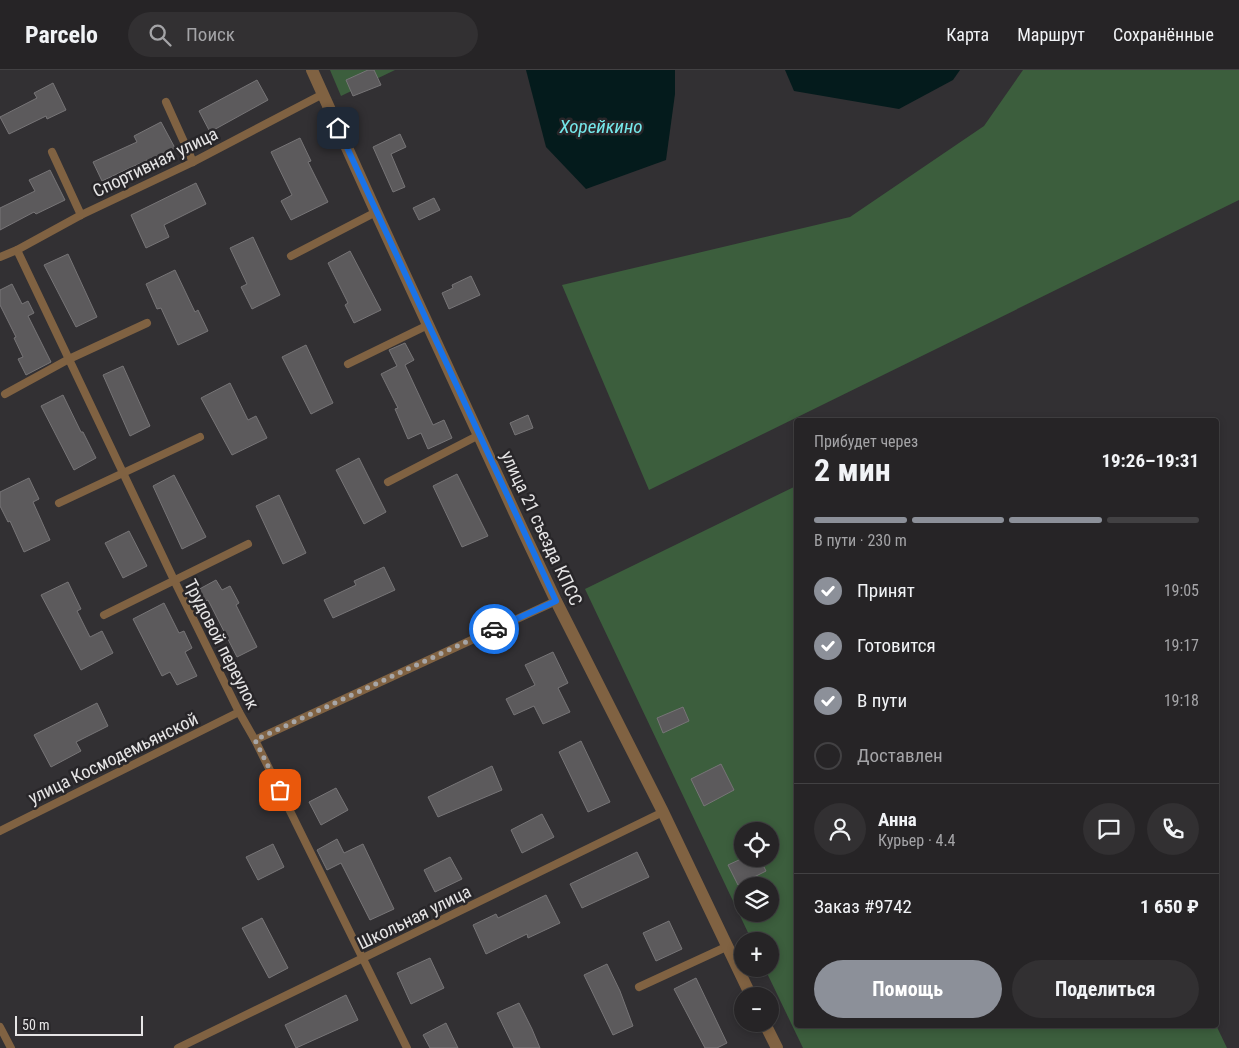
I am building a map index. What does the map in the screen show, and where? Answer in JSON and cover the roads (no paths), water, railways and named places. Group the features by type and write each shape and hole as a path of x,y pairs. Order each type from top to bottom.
{"street":[{"name":"улица 21 съезда КПСС","path":"312,70 556,601 663,812 746,987"},
{"path":"767,1032 774,1047"}],"lane":[{"name":"Спортивная улица","path":"0,257 18,250 81,215 193,162 323,94"},
{"path":"166,102 193,162"},
{"path":"52,152 81,215"},
{"path":"291,256 376,212"},
{"name":"Трудовой переулок","path":"18,250 174,580 407,1048"},
{"path":"4,394 69,360 147,323"},
{"path":"348,364 428,325"},
{"path":"388,482 479,435"},
{"path":"59,503 200,437"},
{"path":"104,615 248,544"},
{"path":"255,740 556,601"},
{"name":"улица Космодемьянской","path":"0,831 239,712"},
{"name":"Школьная улица","path":"178,1048 663,812"},
{"path":"639,987 726,947"},
{"path":"0,1027 11,1048"}],"water":[{"name":"Хорейкино","path":"526,70 675,70 675,94 666,160 586,189 546,147"},
{"path":"785,70 960,70 953,80 899,109 794,91"}]}
